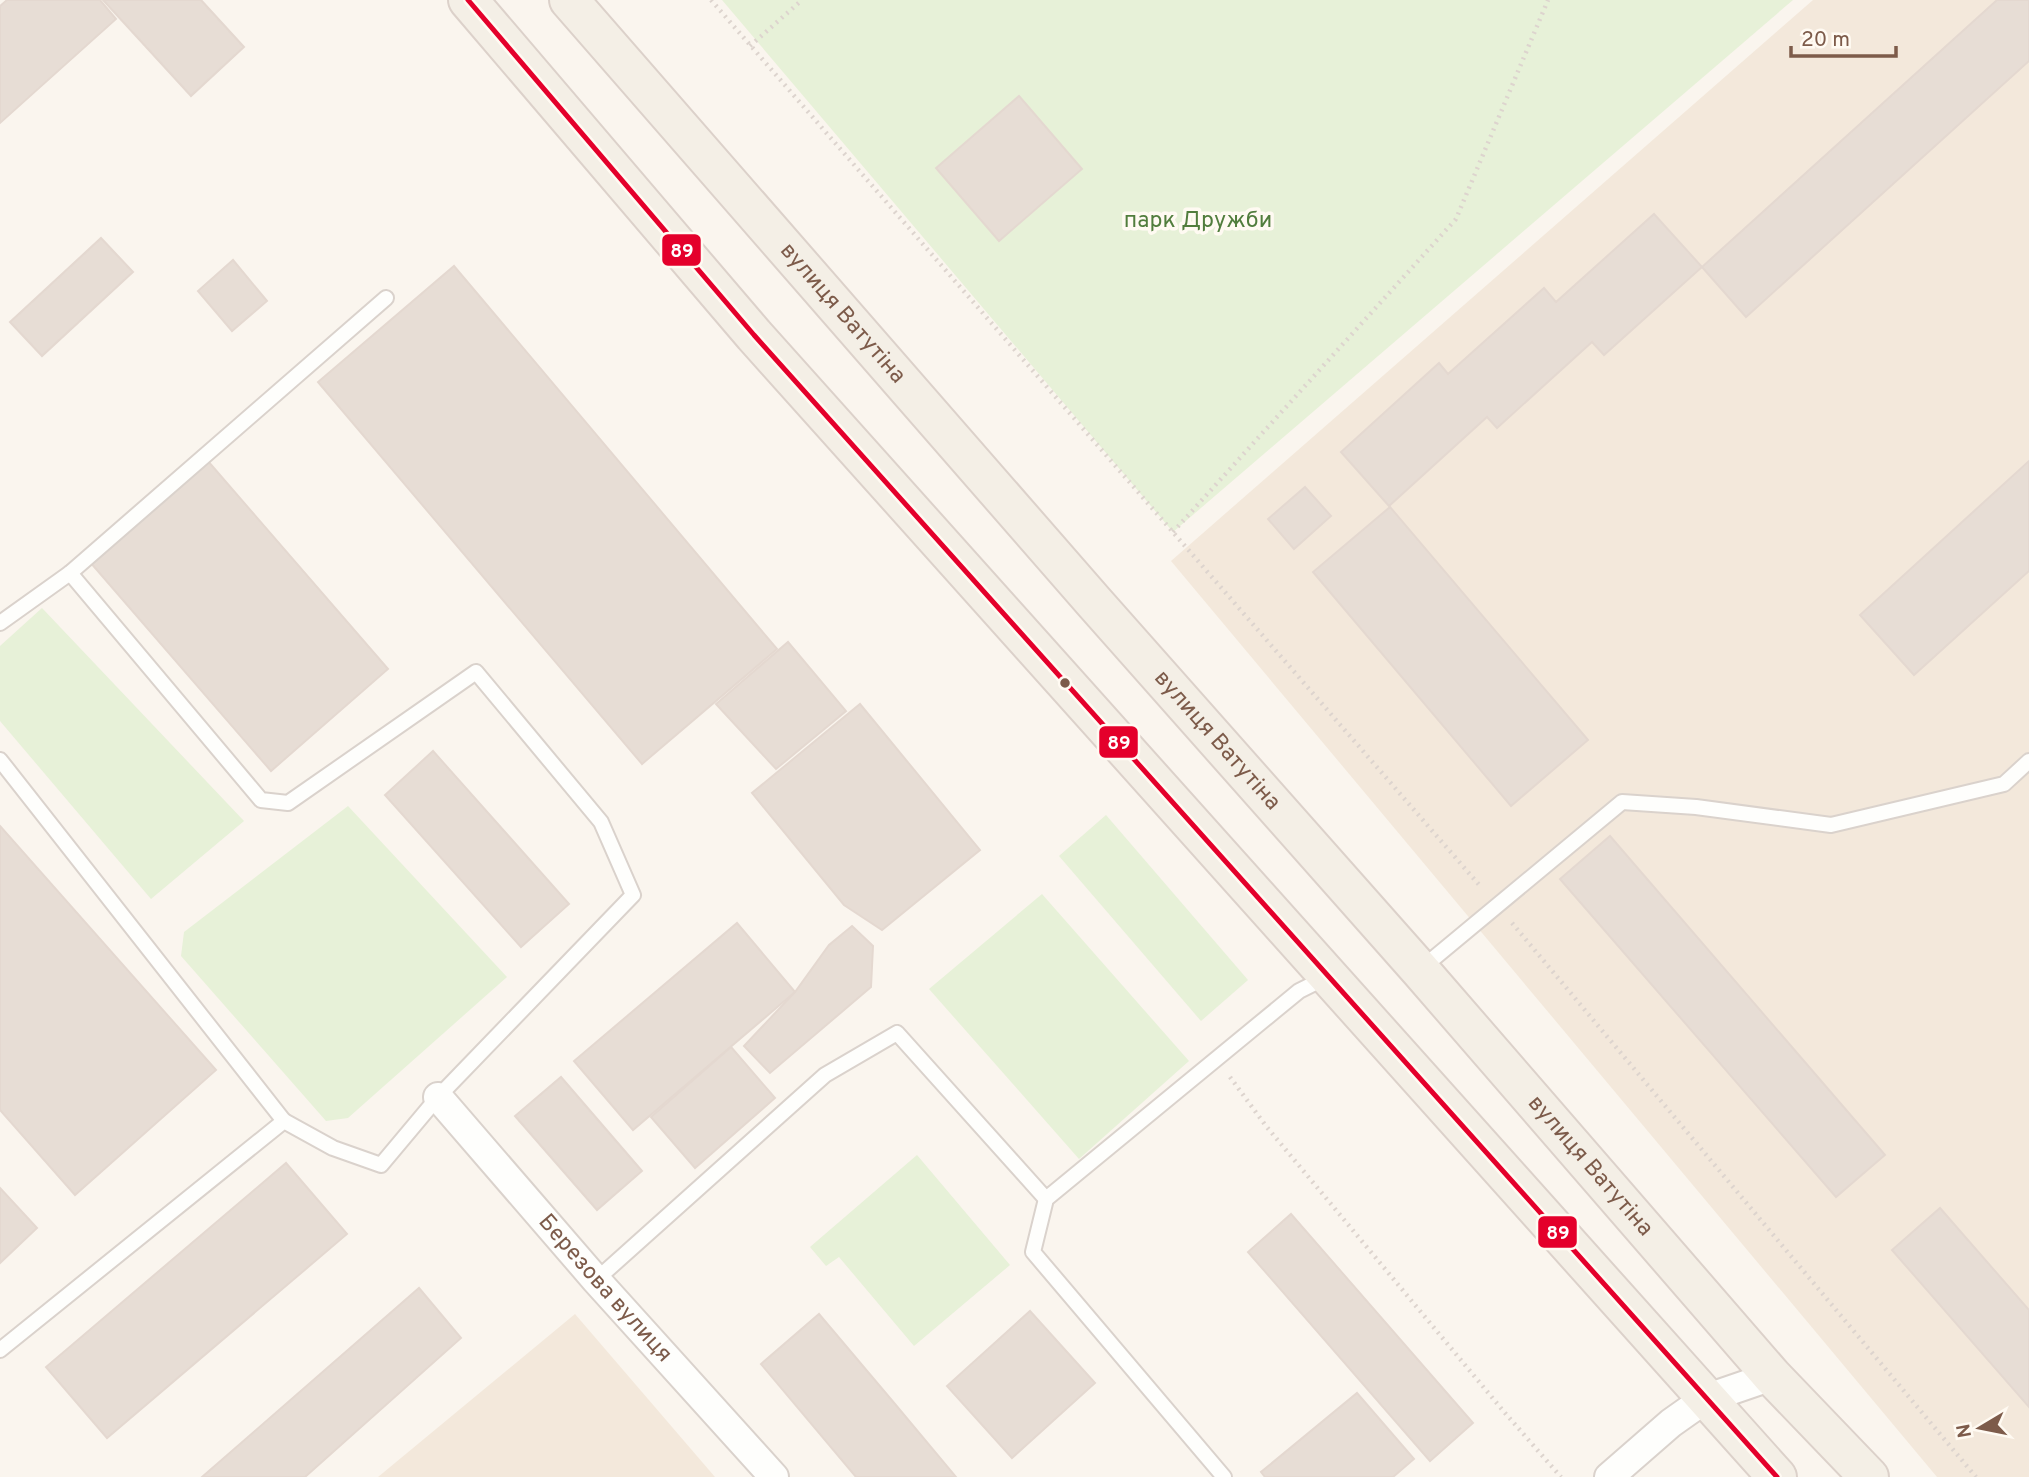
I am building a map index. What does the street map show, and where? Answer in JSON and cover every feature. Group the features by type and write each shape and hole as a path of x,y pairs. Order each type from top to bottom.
{"main road":[{"path":"468,0 754,335 1777,1477"},
{"name":"вулиця Ватутіна","path":"569,0 1085,592 1420,970 1772,1376 1869,1477"}],"street":[{"name":"Березова вулиця","path":"438,1097 596,1280 774,1477"},
{"path":"1609,1477 1671,1423 1705,1399 1772,1376"}],"lane":[{"path":"0,623 70,573 386,298"},
{"path":"0,760 284,1121 333,1148 381,1165 438,1097 633,895 601,822 476,672 288,803 261,800 70,573"},
{"path":"1420,970 1622,802 1696,807 1831,825 2004,784 2029,761"},
{"path":"1224,1477 1033,1252 1046,1199 1299,991 1327,977"},
{"path":"596,1280 825,1075 897,1033 1046,1199"},
{"path":"0,1349 284,1121"}],"path":[{"path":"710,0 1498,906 1976,1477"},
{"path":"750,46 802,0"},
{"path":"1173,532 1456,219 1548,0"},
{"path":"1217,1060 1275,1136 1505,1413 1562,1477"}],"shaded area":[{"path":"1813,0 2029,0 2029,1477 1937,1477 1171,561"},
{"path":"575,1314 715,1477 378,1477"}],"green space":[{"name":"парк Дружби","path":"722,0 1793,0 1173,532"},
{"path":"42,608 244,821 151,899 0,721 0,646"},
{"path":"348,806 507,977 348,1118 326,1121 181,956 184,932"},
{"path":"1106,815 1248,980 1201,1021 1059,856"},
{"path":"1042,894 1189,1061 1079,1159 929,989"},
{"path":"917,1155 1010,1265 914,1346 839,1257 826,1266 810,1247"}],"building":[{"path":"7,0 100,0 116,19 0,123 0,6"},
{"path":"103,0 201,0 244,47 191,96"},
{"path":"1997,0 2029,0 2029,61 1746,317 1702,267"},
{"path":"1019,96 1082,169 999,241 936,168"},
{"path":"1654,214 1702,267 1604,355 1592,342 1497,428 1487,417 1389,506 1341,452 1439,363 1448,374 1544,288 1556,302"},
{"path":"101,238 133,272 42,356 10,322"},
{"path":"233,260 267,301 232,331 198,291"},
{"path":"454,266 777,649 642,764 318,382"},
{"path":"207,460 388,669 271,771 90,562"},
{"path":"2029,461 2029,571 1914,675 1860,615"},
{"path":"1305,487 1331,516 1294,549 1268,519"},
{"path":"1390,507 1588,740 1511,806 1313,572"},
{"path":"788,642 846,711 776,769 716,704"},
{"path":"860,704 980,850 882,930 844,905 752,793"},
{"path":"433,751 569,904 521,947 385,795"},
{"path":"0,826 216,1070 75,1195 0,1110"},
{"path":"1610,836 1885,1155 1836,1197 1560,879"},
{"path":"737,923 795,992 633,1130 574,1061"},
{"path":"852,926 873,946 871,987 770,1073 744,1046 795,992 829,945"},
{"path":"731,1047 775,1098 695,1168 651,1117"},
{"path":"561,1077 642,1171 597,1210 515,1116"},
{"path":"286,1163 347,1234 107,1438 46,1367"},
{"path":"0,1188 37,1228 0,1263"},
{"path":"1940,1208 2029,1310 2029,1407 1892,1250"},
{"path":"1291,1214 1473,1423 1430,1461 1248,1252"},
{"path":"419,1288 461,1338 305,1477 202,1477"},
{"path":"1030,1311 1095,1383 1012,1458 947,1386"},
{"path":"819,1314 956,1477 856,1477 761,1364"},
{"path":"1357,1393 1414,1459 1393,1477 1265,1477 1261,1472"}],"transit line":[{"name":"89","path":"468,0 754,335 1777,1477"}]}
